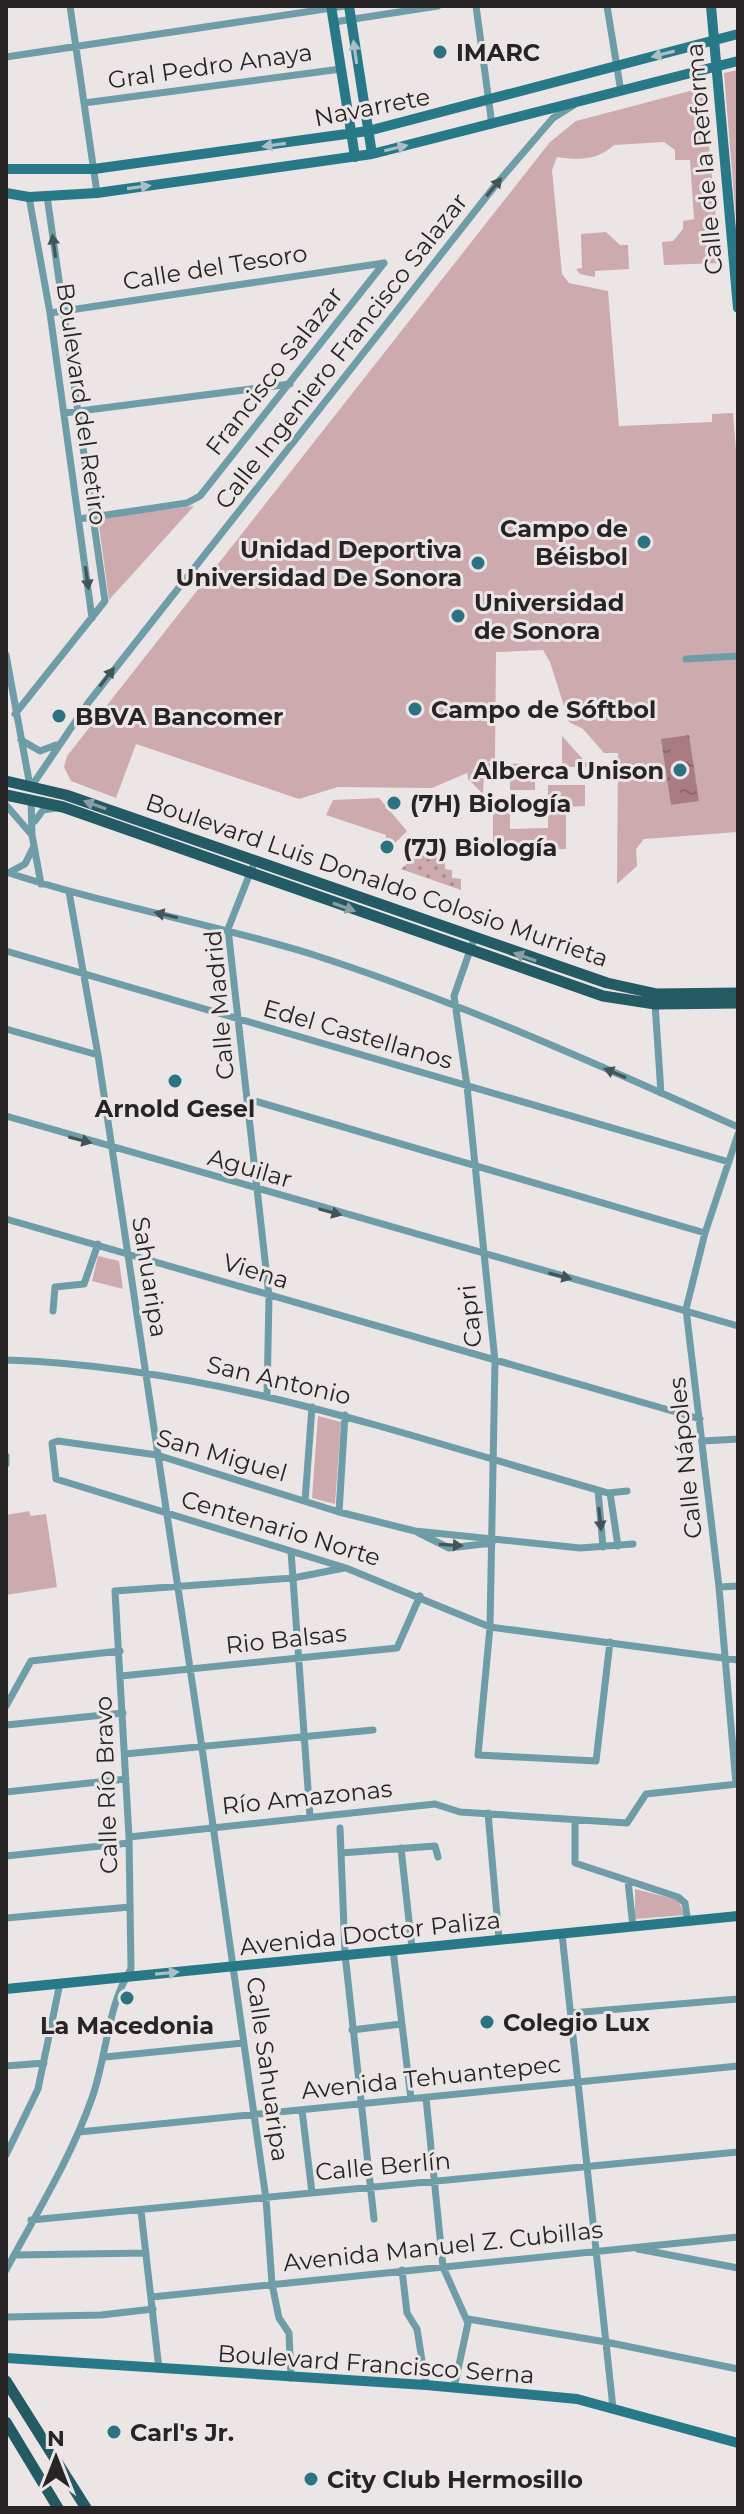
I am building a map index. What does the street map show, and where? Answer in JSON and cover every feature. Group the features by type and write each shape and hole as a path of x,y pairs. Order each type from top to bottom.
{"main road":[{"path":"347,6 372,154"},
{"name":"Calle de la Reforma","path":"711,6 738,308"},
{"path":"332,7 355,157"},
{"name":"Navarrete","path":"6,169 94,169 368,131 738,34"},
{"name":"Navarrete","path":"6,193 29,197 97,193 372,154 738,61"},
{"name":"Boulevard Luis Donaldo Colosio Murrieta","path":"6,781 66,795 470,952 603,996 655,1004 738,1003"},
{"name":"Boulevard Luis Donaldo Colosio Murrieta","path":"6,795 63,807 633,990 657,994 738,993"},
{"path":"546,978 566,978 614,991 738,986"},
{"name":"Avenida Doctor Paliza","path":"6,1989 738,1916"},
{"name":"Boulevard Francisco Serna","path":"6,2358 426,2385 577,2399 738,2443"},
{"path":"6,2381 86,2508"},
{"path":"6,2422 58,2508"}],"street":[{"path":"70,6 97,193"},
{"path":"6,57 347,6"},
{"path":"334,22 438,6"},
{"path":"476,6 492,125"},
{"path":"607,6 621,92"},
{"name":"Gral Pedro Anaya","path":"84,103 341,69"},
{"name":"Calle Ingeniero Francisco Salazar","path":"31,787 58,743 498,182 553,118 578,103"},
{"name":"Boulevard del Retiro","path":"47,196 104,600 92,618"},
{"name":"Boulevard del Retiro","path":"29,197 50,313 92,618"},
{"name":"Calle del Tesoro","path":"50,313 384,263"},
{"name":"Francisco Salazar","path":"93,517 193,501 290,384 384,263"},
{"path":"64,413 290,384"},
{"path":"79,519 93,517"},
{"path":"15,714 92,618"},
{"path":"6,655 8,688 31,787 32,835 41,884"},
{"path":"686,659 738,656"},
{"path":"20,738 40,751 58,743"},
{"path":"6,805 32,835"},
{"path":"32,835 36,815 43,810 63,807"},
{"path":"7,872 25,864 34,846"},
{"name":"Calle Madrid","path":"252,868 228,929 269,1296 267,1396"},
{"path":"7,872 69,892 228,929 455,1003 738,1127"},
{"name":"Sahuaripa","path":"69,892 98,1055 109,1148 176,1589 191,1668"},
{"path":"455,1003 455,991 474,939"},
{"path":"6,951 85,973"},
{"name":"Edel Castellanos","path":"85,973 238,1021 729,1162"},
{"name":"Capri","path":"455,1003 467,1086 495,1361 490,1627 477,1749 482,1757 596,1761 610,1642"},
{"path":"655,1004 661,1093"},
{"path":"6,1029 98,1055"},
{"path":"248,1099 705,1233"},
{"name":"Aguilar","path":"6,1116 484,1256 686,1309 738,1326"},
{"name":"Calle Nápoles","path":"737,1784 719,1587 686,1309 705,1233 738,1134"},
{"name":"Viena","path":"6,1219 126,1251 269,1296 700,1419"},
{"path":"53,1311 54,1289 84,1284 98,1244"},
{"name":"San Antonio","path":"6,1360 145,1371 267,1396 345,1415 598,1490"},
{"path":"305,1501 312,1407"},
{"path":"339,1512 345,1415"},
{"path":"703,1441 738,1439"},
{"name":"San Miguel","path":"56,1479 52,1443 55,1441 157,1455 339,1512 415,1531 492,1541"},
{"path":"6,1456 6,1464"},
{"name":"Centenario Norte","path":"56,1479 346,1568 490,1627 738,1660"},
{"path":"603,1547 598,1490 610,1493 627,1491"},
{"path":"610,1493 618,1546"},
{"name":"San Miguel","path":"415,1531 449,1548 492,1541"},
{"path":"492,1541 603,1547 633,1544"},
{"path":"291,1551 310,1817"},
{"path":"176,1589 293,1578 346,1568"},
{"path":"719,1587 738,1586"},
{"name":"Calle Río Bravo","path":"6,2270 79,2132 105,2057 119,1987 131,1969 129,1840 115,1591 176,1589"},
{"name":"Rio Balsas","path":"121,1676 400,1647 420,1596"},
{"path":"6,1706 31,1661 120,1651"},
{"name":"Calle Sahuaripa","path":"191,1668 255,2115 266,2199 272,2284 280,2321 289,2333 291,2378"},
{"path":"6,1725 123,1713"},
{"path":"125,1754 373,1730"},
{"path":"6,1792 126,1779"},
{"path":"688,1922 683,1900 575,1863 575,1820 627,1823 642,1797 737,1784"},
{"name":"Río Amazonas","path":"6,1856 214,1828 435,1804 460,1812 575,1820"},
{"path":"488,1813 499,1939"},
{"path":"340,1828 345,1954 374,2219"},
{"path":"341,1853 437,1846 438,1857"},
{"path":"401,1848 412,1948"},
{"path":"628,1881 633,1927"},
{"path":"6,1918 130,1907"},
{"path":"562,1934 613,2408"},
{"path":"393,1950 411,2099"},
{"path":"6,2155 35,2098 60,1983"},
{"path":"571,2013 738,1999"},
{"path":"352,2030 401,2024"},
{"path":"105,2057 243,2043"},
{"path":"6,2066 44,2063"},
{"name":"Avenida Tehuantepec","path":"79,2132 738,2066"},
{"path":"426,2098 443,2267 468,2319 454,2388"},
{"path":"302,2110 312,2193"},
{"path":"6,2136 17,2135"},
{"name":"Calle Berlín","path":"31,2220 738,2152"},
{"path":"141,2211 159,2369"},
{"name":"Avenida Manuel Z. Cubillas","path":"152,2297 597,2248 738,2237"},
{"path":"631,2247 738,2268"},
{"path":"14,2255 146,2253"},
{"path":"402,2270 407,2313 417,2329 426,2385"},
{"path":"6,2317 101,2315 153,2309"},
{"path":"468,2319 606,2342 738,2369"}],"shaded area":[{"path":"738,70 738,244 724,73"},
{"name":"Unidad Deportiva Universidad De Sonora","path":"690,91 701,94 705,102 720,263 664,265 662,242 673,241 683,229 683,221 694,219 690,160 675,160 675,150 664,142 614,145 601,154 587,158 557,157 552,170 562,274 569,283 608,291 619,426 712,422 712,414 733,413 738,476 738,832 644,839 636,849 637,866 617,884 618,753 604,753 583,729 569,722 550,662 543,650 496,652 495,759 487,763 535,764 535,790 510,790 510,773 484,773 483,794 468,779 467,773 432,788 338,787 299,799 136,744 116,798 71,781 64,767 67,756 550,142 576,121"},
{"path":"606,232 620,245 628,245 629,269 595,271 595,277 580,274 576,269 582,268 581,234"},
{"path":"194,506 109,600 98,518"},
{"path":"562,736 590,767 562,767"},
{"path":"548,785 585,785 585,806 566,807 566,849 493,850 493,807 510,806 510,829 548,828"},
{"path":"379,798 407,831 392,846 384,844 386,835 326,815 333,800"},
{"path":"420,853 437,853 437,862 445,862 445,869 452,870 452,878 461,879 461,890 401,869"},
{"path":"98,1256 119,1261 123,1289 92,1281"},
{"path":"318,1416 341,1422 335,1504 312,1498"},
{"path":"29,1511 31,1516 46,1514 57,1587 6,1595 6,1515"},
{"path":"635,1889 678,1900 685,1915 635,1919"}],"water":[{"name":"Alberca Unison","path":"689,735 699,801 671,805 661,739"}],"place":[{"name":"IMARC","path":"440,52"},
{"name":"Campo de Béisbol","path":"644,542"},
{"name":"Unidad Deportiva Universidad De Sonora","path":"478,563"},
{"name":"Universidad de Sonora","path":"458,616"},
{"name":"Campo de Sóftbol","path":"415,709"},
{"name":"BBVA Bancomer","path":"59,716"},
{"name":"Alberca Unison","path":"680,770"},
{"name":"(7H) Biología","path":"394,803"},
{"name":"(7J) Biología","path":"387,847"},
{"name":"Arnold Gesel","path":"175,1081"},
{"name":"La Macedonia","path":"127,1998"},
{"name":"Colegio Lux","path":"487,2022"},
{"name":"Carl's Jr.","path":"114,2432"},
{"name":"City Club Hermosillo","path":"311,2479"}]}
